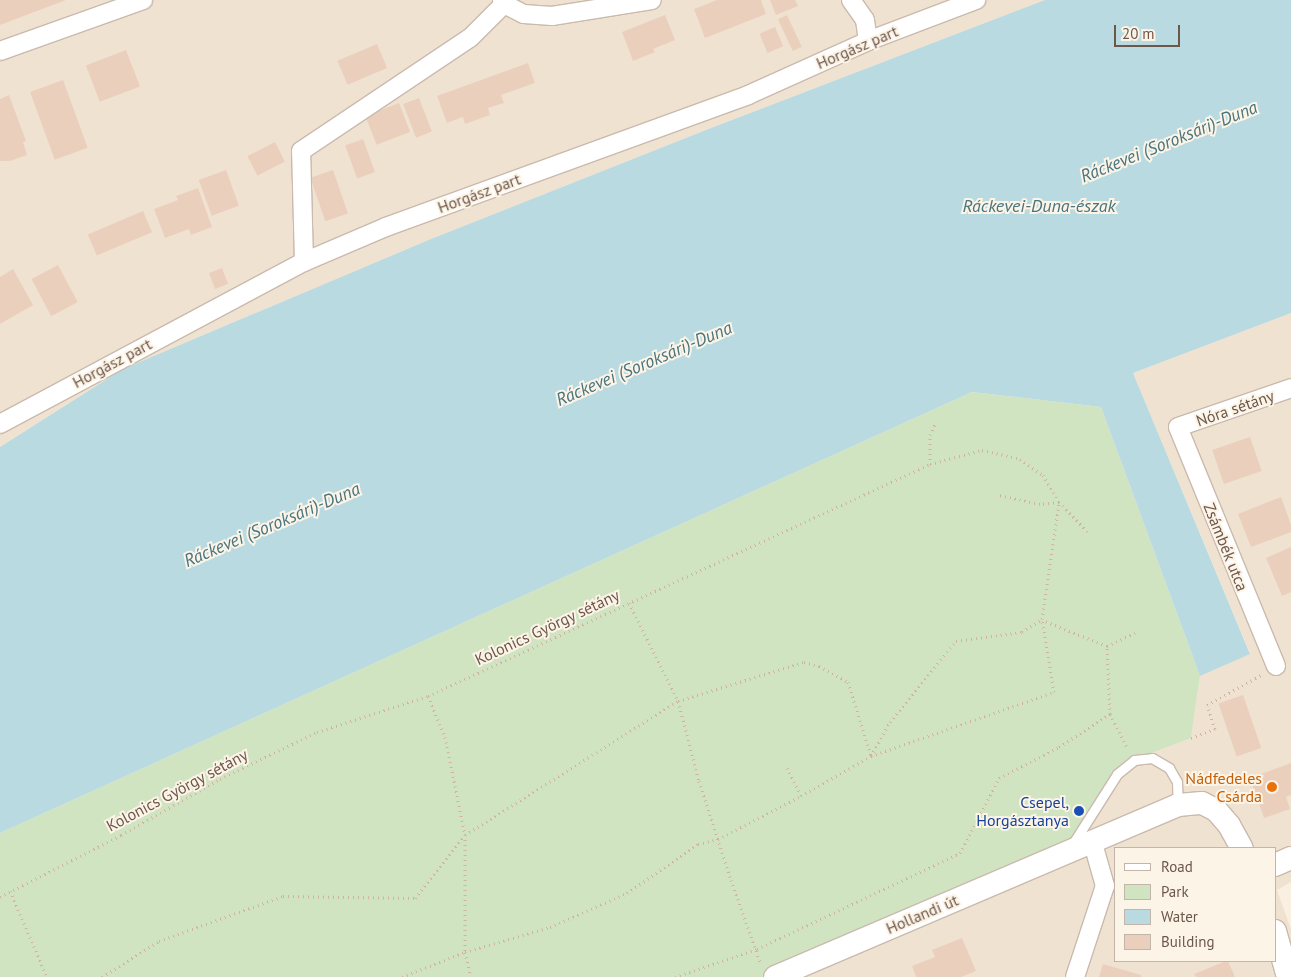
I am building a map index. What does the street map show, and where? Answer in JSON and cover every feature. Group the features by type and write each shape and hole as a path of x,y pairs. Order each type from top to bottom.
{"street":[{"path":"0,51 142,0"},
{"path":"304,262 301,151 470,38 503,2 524,14 552,16 652,0"},
{"path":"851,0 865,20 868,40"},
{"name":"Horgász part","path":"0,424 304,262 386,227 748,95 868,40 976,0"},
{"name":"Nóra sétány","path":"1178,427 1291,388"},
{"name":"Zsámbék utca","path":"1178,427 1276,666"},
{"name":"Hollandi út","path":"769,973 1178,805 1202,803 1216,810 1229,825 1241,847"},
{"path":"1075,977 1106,886 1092,840"},
{"path":"1276,865 1291,858"},
{"path":"1276,935 1288,977"}],"lane":[{"path":"1068,851 1117,774 1134,760 1152,758 1169,768 1177,782 1178,805"}],"path":[{"path":"930,464 930,435 935,424"},
{"name":"Kolonics György sétány","path":"0,897 121,834 220,779 317,732 428,696 930,464 982,450 1020,459 1043,475 1060,502 1089,533"},
{"path":"402,977 465,952 550,927 627,893 698,844 718,839 801,796 871,756 1054,692 1042,619 1060,502 1040,504 999,495"},
{"path":"630,603 678,701 718,839 757,949 769,973"},
{"path":"1042,619 1107,646 1135,632"},
{"path":"871,756 890,722 956,641 1022,632 1042,619"},
{"path":"1107,646 1110,714 1134,760"},
{"path":"102,977 159,941 283,896 415,898 465,835 678,701 804,662 819,666 848,682 871,756"},
{"path":"1191,738 1215,729 1206,705 1276,666"},
{"path":"428,696 445,737 465,835 465,952 470,977"},
{"path":"675,977 757,949 960,853 999,778 1059,747 1110,714"},
{"path":"787,768 801,796"},
{"path":"10,891 47,977"}],"shaded area":[{"path":"0,0 1045,0 711,128 431,239 123,369 0,447"},
{"path":"1291,313 1291,882 1277,890 1291,929 1291,977 775,977 1117,774 1134,760 1191,738 1200,676 1250,653 1133,373"}],"green space":[{"path":"972,392 1101,407 1200,676 1191,738 1134,760 1117,774 1068,851 775,977 0,977 0,833"}],"water":[{"name":"Ráckevei-Duna-észak","path":"1045,0 1291,0 1291,313 1133,373 1250,654 1200,676 1101,407 972,392 0,833 0,447 123,369 431,239 711,128"}],"building":[{"path":"0,0 66,0 0,25"},
{"path":"717,0 761,0 766,14 705,38 694,9"},
{"path":"770,0 795,0 798,6 776,15"},
{"path":"665,15 675,40 653,49 655,52 633,61 622,32"},
{"path":"787,15 802,47 793,51 778,19"},
{"path":"775,27 783,46 768,53 759,34"},
{"path":"377,44 387,68 348,85 337,61"},
{"path":"126,50 140,86 100,102 86,65"},
{"path":"528,63 535,83 501,95 504,103 488,108 490,115 465,124 463,117 447,123 437,96"},
{"path":"63,80 88,148 55,160 30,92"},
{"path":"9,95 26,141 23,142 27,155 10,161 0,161 0,99"},
{"path":"419,98 432,132 416,138 403,104"},
{"path":"399,103 410,132 377,145 365,116"},
{"path":"363,139 375,172 357,178 345,145"},
{"path":"275,142 285,162 257,176 247,156"},
{"path":"226,170 239,206 212,216 199,180"},
{"path":"333,170 348,213 325,221 310,178"},
{"path":"198,188 212,227 191,235 189,229 165,238 154,209 178,200 176,196"},
{"path":"143,211 152,232 97,256 88,234"},
{"path":"58,265 78,302 51,316 32,279"},
{"path":"222,268 228,284 215,289 209,273"},
{"path":"13,269 33,305 0,324 0,277"},
{"path":"1250,437 1262,471 1224,484 1212,450"},
{"path":"1281,497 1291,525 1291,532 1251,547 1238,514"},
{"path":"1291,547 1291,592 1282,596 1266,558"},
{"path":"1243,695 1261,748 1237,756 1218,703"},
{"name":"Nádfedeles Csárda","path":"1291,763 1291,795 1286,797 1290,809 1264,818 1250,778"},
{"path":"962,938 976,971 961,977 916,977 912,966 935,957 932,950"},
{"path":"1224,962 1228,962 1235,977 1196,977 1194,974"},
{"path":"1103,964 1141,975 1141,977 1099,977"}],"place":[{"name":"Nádfedeles Csárda","path":"1272,787"},
{"name":"Csepel, Horgásztanya","path":"1079,811"}],"water label":[{"name":"Ráckevei (Soroksári)-Duna","path":"1169,142"},
{"name":"Ráckevei (Soroksári)-Duna","path":"644,364"},
{"name":"Ráckevei (Soroksári)-Duna","path":"272,525"}]}
